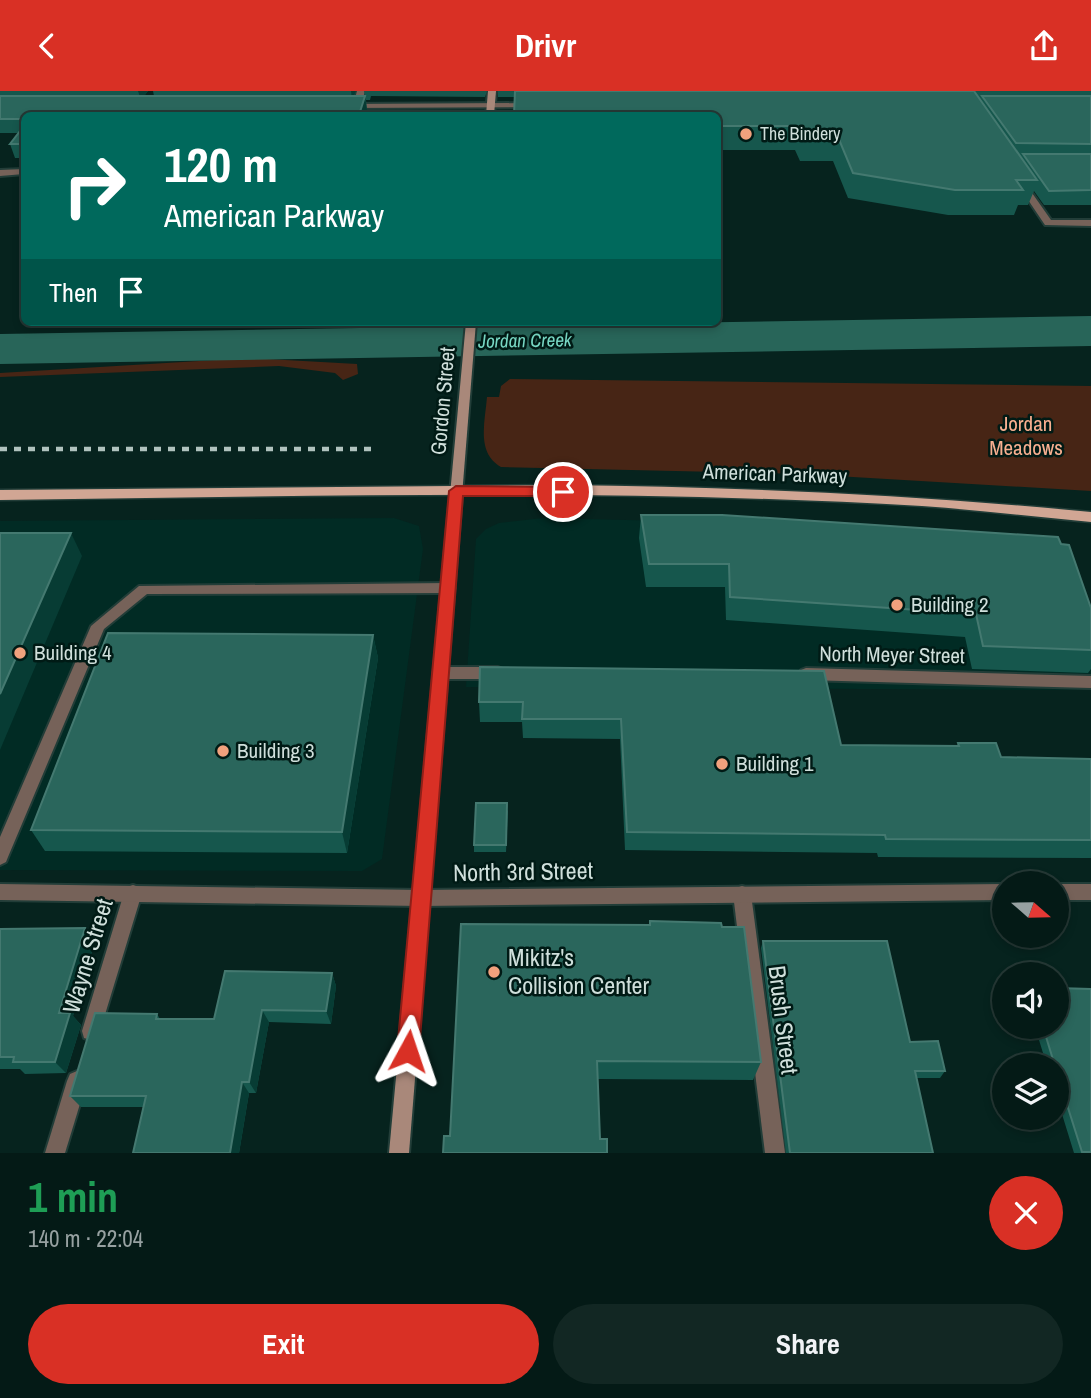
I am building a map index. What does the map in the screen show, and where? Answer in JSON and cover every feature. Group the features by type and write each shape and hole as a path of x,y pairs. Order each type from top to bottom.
{"main road":[{"name":"American Parkway","path":"0,495 456,491 779,494 903,500 1091,517"}],"street":[{"path":"357,106 362,91"},
{"path":"490,112 492,91"},
{"path":"331,106 539,105"},
{"path":"0,173 21,173"},
{"path":"1018,179 1048,223 1091,223"},
{"name":"Gordon Street","path":"399,1153 471,326"},
{"path":"0,857 98,626 144,589 448,588"},
{"path":"440,673 510,673"},
{"name":"North Meyer Street","path":"790,674 1091,682"},
{"name":"North 3rd Street","path":"0,892 421,898 992,892"},
{"path":"1069,892 1091,892"},
{"name":"Wayne Street","path":"55,1153 132,893"},
{"name":"Brush Street","path":"742,894 775,1153"}],"shaded area":[{"path":"394,518 419,526 423,549 382,859 362,871 0,870 0,521"},
{"path":"543,518 711,522 1091,645 1091,690 466,687 476,539 486,529 499,523"}],"green space":[{"path":"249,358 357,364 358,374 343,380 335,373 279,366 0,377 0,373"},
{"name":"Jordan Meadows","path":"510,379 1091,386 1091,491 802,474 501,467 493,461 485,445 487,397 499,397 501,386"}],"building":[{"path":"515,91 974,91 1037,180 1016,180 1023,190 955,190 853,173 838,137 804,137 800,126 721,126 721,112 514,112"},
{"path":"0,96 365,96 360,112 21,112 21,119 0,119"},
{"path":"982,96 1091,96 1091,144 1016,143"},
{"path":"21,130 21,144 10,144"},
{"path":"1023,154 1091,154 1091,190 1049,191"},
{"name":"Building 2","path":"641,515 722,515 1058,537 1061,544 1069,545 1091,608 1091,650 983,646 976,614 730,597 729,564 649,564"},
{"path":"0,533 71,533 0,694"},
{"name":"Building 3","path":"108,633 373,635 342,832 31,830"},
{"path":"480,667 824,671 841,745 959,746 958,743 996,743 1001,757 1091,759 1091,840 886,839 885,835 627,832 621,719 522,719 523,702 479,702"},
{"path":"476,803 507,803 506,845 474,845"},
{"path":"650,921 721,923 722,927 744,927 761,1062 597,1061 600,1139 607,1139 607,1153 443,1153 444,1136 450,1136 461,924 650,925"},
{"path":"85,928 59,1013 70,1013 55,1062 13,1062 14,1057 0,1057 0,929"},
{"path":"763,941 887,941 910,1042 938,1041 945,1071 915,1071 933,1153 790,1153"},
{"path":"225,971 332,973 326,1011 262,1010 249,1082 242,1082 230,1153 133,1153 146,1096 70,1096 95,1013 157,1014 156,1019 214,1019"},
{"path":"1069,988 1091,989 1091,1152 1082,1152 1069,1111 1069,1053 1051,1053 1047,1039 1069,1039"}],"waterway":[{"name":"Jordan Creek","path":"0,349 1091,331"}],"railway":[{"path":"0,449 371,449"}],"place":[{"name":"The Bindery","path":"746,134"},
{"name":"Building 2","path":"897,605"},
{"name":"Building 4","path":"20,653"},
{"name":"Building 3","path":"223,751"},
{"name":"Building 1","path":"722,764"},
{"name":"Mikitz's Collision Center","path":"494,972"}],"route":[{"path":"408,1051 456,491 563,492"}]}
